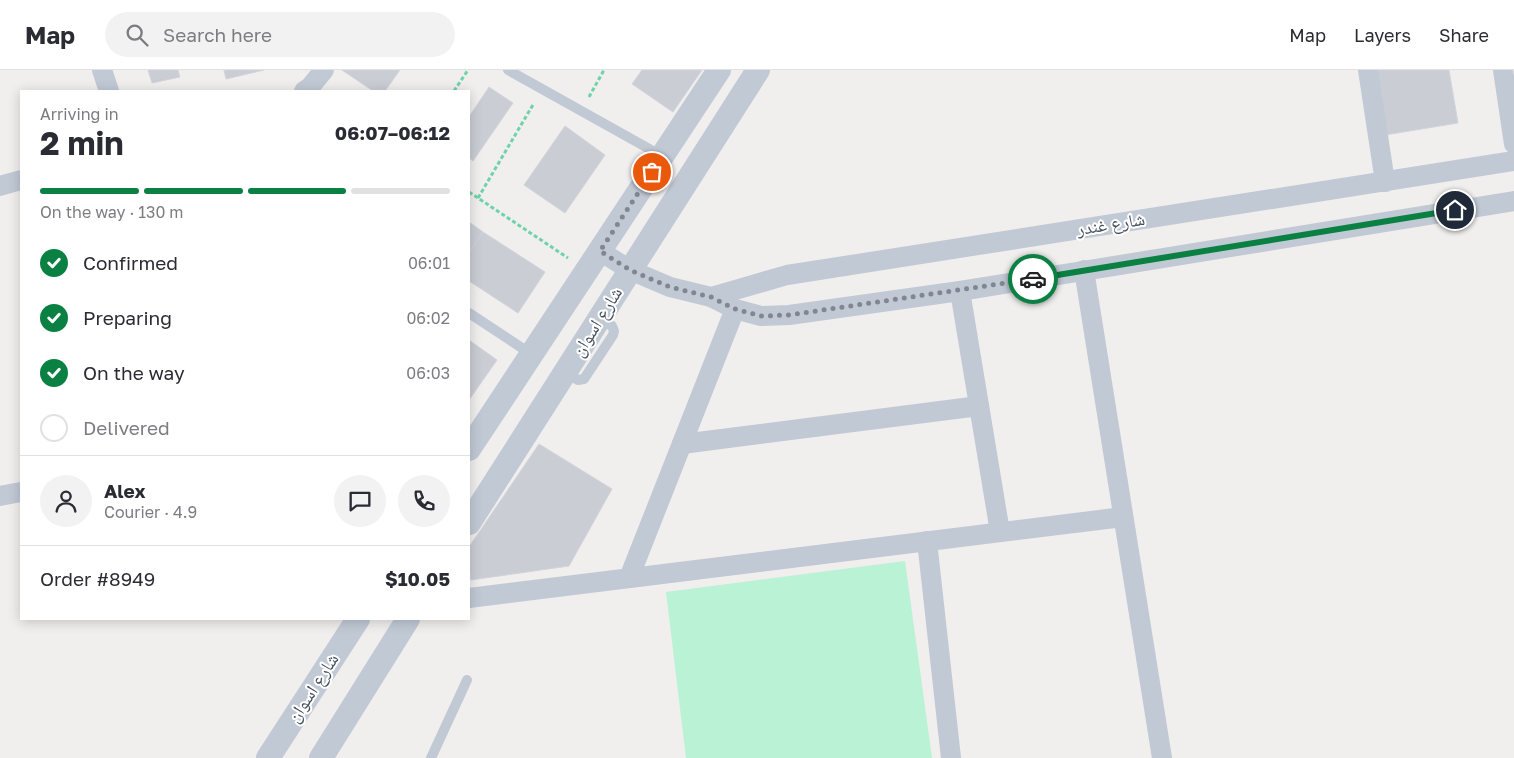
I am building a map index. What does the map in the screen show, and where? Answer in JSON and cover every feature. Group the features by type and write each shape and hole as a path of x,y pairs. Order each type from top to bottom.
{"street":[{"path":"102,70 109,90"},
{"path":"310,90 324,70"},
{"name":"شارع اسوان","path":"470,448 719,70"},
{"name":"شارع اسوان","path":"470,522 758,70"},
{"path":"1368,70 1385,182"},
{"path":"1503,70 1514,144"},
{"name":"شارع غندر","path":"711,297 787,275 1514,161"},
{"path":"0,186 20,180"},
{"name":"شارع غندر","path":"600,251 630,270 670,287 711,297 735,309 761,316 789,315 960,291 1514,201"},
{"path":"1084,270 1162,758"},
{"path":"960,291 1000,532"},
{"path":"629,578 735,309"},
{"path":"682,444 979,406"},
{"path":"0,496 20,492"},
{"path":"470,598 1123,517"},
{"path":"927,541 951,758"},
{"name":"شارع اسوان","path":"268,758 357,620"},
{"path":"321,758 407,620"}],"lane":[{"path":"508,70 662,156"},
{"path":"470,314 532,354"},
{"path":"431,758 468,680"}],"path":[{"path":"455,90 468,70"},
{"path":"581,111 604,70"},
{"path":"478,198 542,90"},
{"path":"470,193 587,270"}],"green space":[{"path":"905,561 932,758 686,758 666,592"}],"building":[{"path":"148,70 178,70 180,77 152,83"},
{"path":"224,70 264,70 226,79"},
{"path":"342,70 400,70 386,90 372,90"},
{"path":"642,70 702,70 673,112 632,84"},
{"path":"1374,70 1449,70 1458,123 1385,135"},
{"path":"489,87 513,103 473,161 470,159 470,116"},
{"path":"565,126 605,155 565,213 524,185"},
{"path":"470,223 483,232 470,252"},
{"path":"483,232 545,272 518,313 470,282 470,252"},
{"path":"470,341 497,360 470,399"},
{"path":"539,444 612,489 569,566 471,580 470,546"}],"way so far":[{"path":"652,172 600,251 630,270 670,287 711,297 735,309 761,316 789,315 1033,279"}],"route":[{"path":"1033,279 1455,210"}]}
